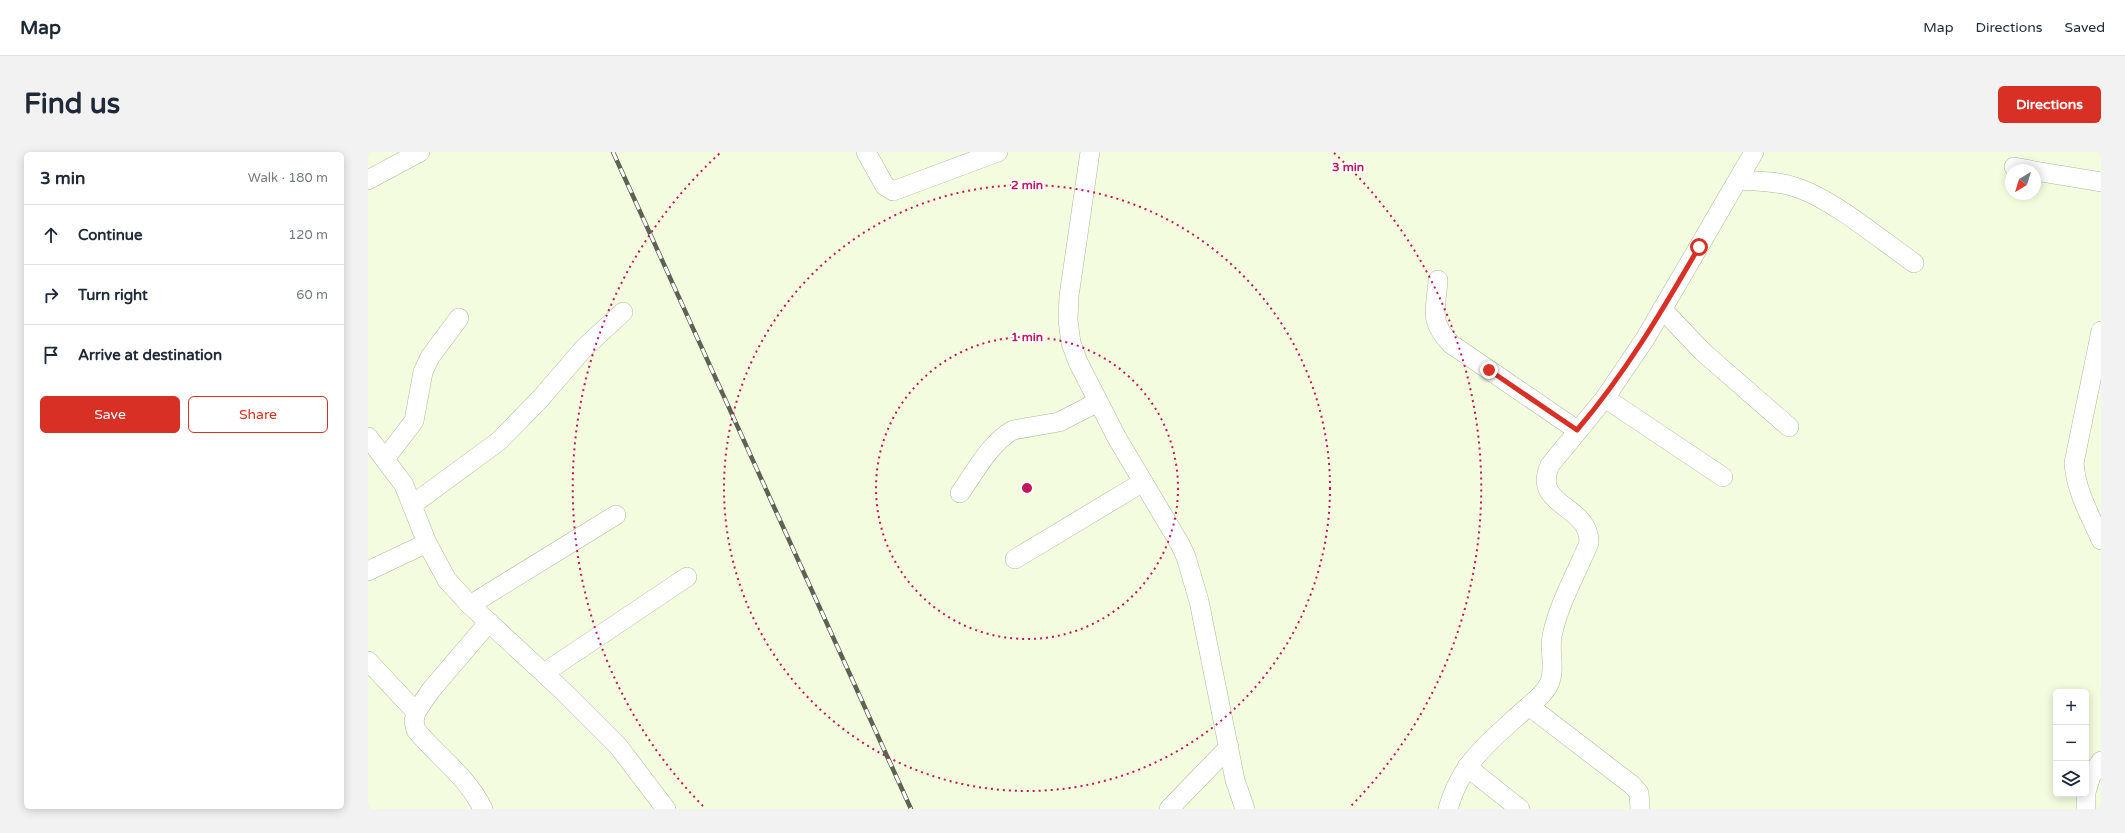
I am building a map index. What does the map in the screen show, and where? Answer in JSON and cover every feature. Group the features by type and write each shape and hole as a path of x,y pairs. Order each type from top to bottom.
{"street":[{"path":"368,180 420,152"},
{"path":"866,152 885,186 893,191 998,152"},
{"path":"1090,152 1069,296 1068,320 1071,343 1078,362 1098,402 1180,544 1192,575 1199,601 1235,780 1245,809"},
{"path":"1448,809 1455,786 1478,753 1529,706 1550,683 1552,674 1552,638 1556,618 1589,543 1587,527 1552,496 1545,482 1550,465 1577,430 1605,398 1662,309 1754,152"},
{"path":"2041,172 2101,182"},
{"path":"1738,180 1772,182 1796,187 1828,202 1914,263"},
{"path":"1438,280 1434,321 1438,330 1448,341 1577,430"},
{"path":"1662,309 1703,352 1789,427"},
{"path":"412,505 499,441 527,414 584,348 623,312"},
{"path":"385,459 414,421 423,372 430,357 459,318"},
{"path":"2101,331 2074,463 2075,479 2101,540"},
{"path":"1605,398 1723,477"},
{"path":"960,493 995,445 1008,433 1014,430 1059,422 1098,402"},
{"path":"368,437 400,478 427,543 439,568 447,580 470,605 544,673 618,746 666,809"},
{"path":"1015,559 1143,482"},
{"path":"470,605 616,515"},
{"path":"368,571 427,543"},
{"path":"544,673 687,577"},
{"path":"483,809 471,788 459,773 416,730 414,721 416,712 431,690 489,622"},
{"path":"368,661 416,712"},
{"path":"1529,706 1632,785 1639,793 1640,809"},
{"path":"1169,809 1229,747"},
{"path":"2089,783 2091,776 2101,761"},
{"path":"1467,767 1520,809"},
{"path":"2086,797 2086,809"}],"railway":[{"path":"613,152 911,809"}],"route":[{"path":"1489,370 1577,430 1605,398 1645,338 1699,247"}]}
